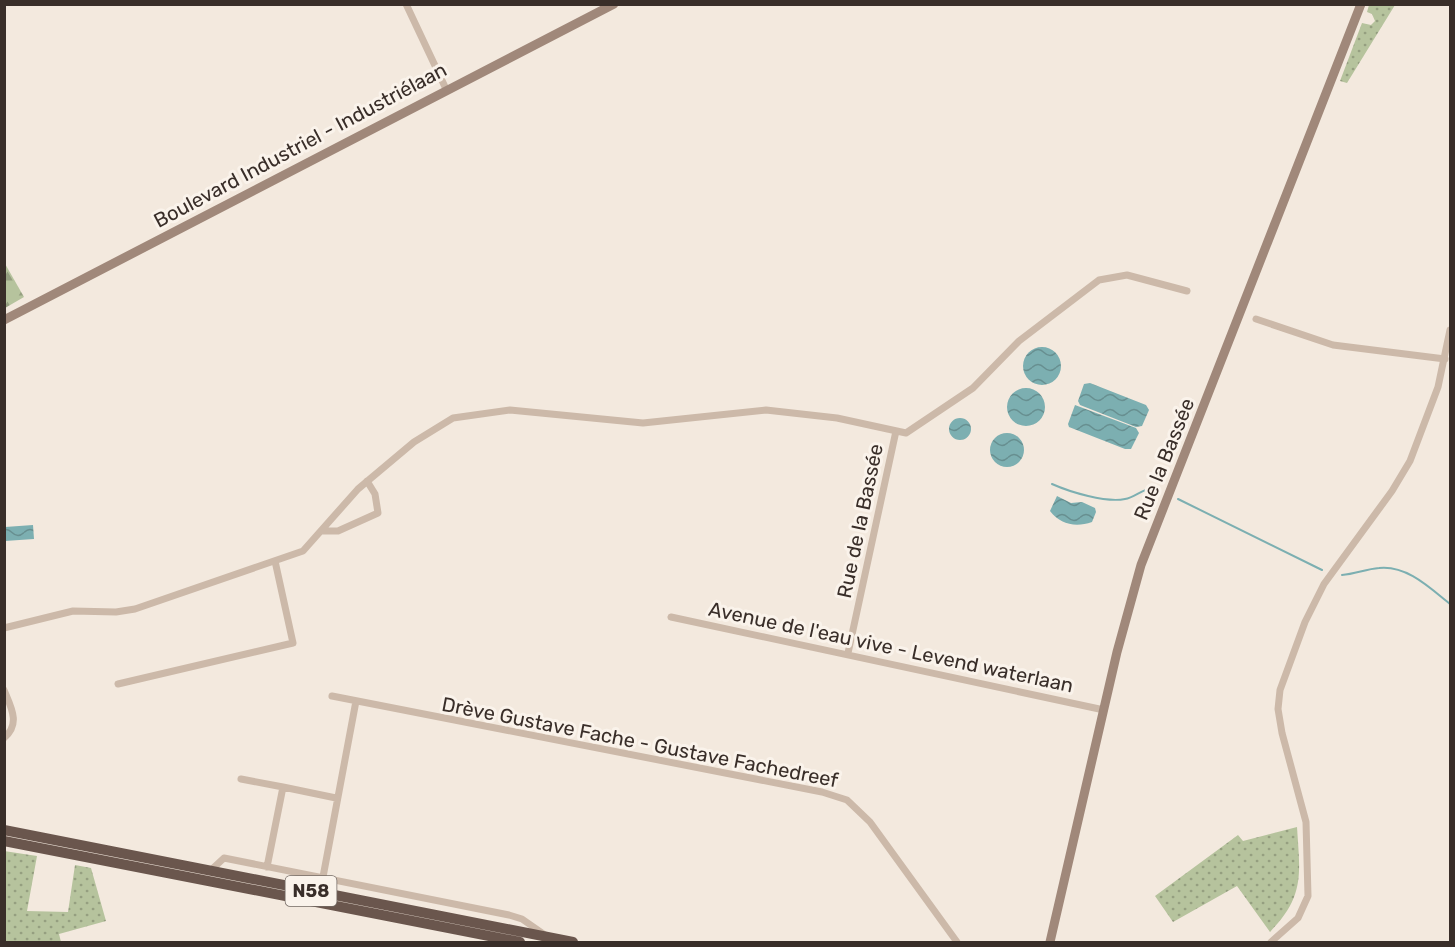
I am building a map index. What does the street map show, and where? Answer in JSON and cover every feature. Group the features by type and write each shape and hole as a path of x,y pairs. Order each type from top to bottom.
{"highway":[{"name":"N58","path":"4,830 573,942"},
{"name":"N58","path":"4,841 520,942"}],"main road":[{"name":"Boulevard Industriel - Industriélaan","path":"4,320 446,89 614,4"},
{"name":"Rue la Bassée","path":"1050,942 1104,710 1141,565 1361,4"}],"street":[{"path":"406,4 446,89"},
{"path":"4,628 73,611 116,612 135,609 303,551 367,481 441,423 453,418 493,411 546,412 642,423 766,410 837,418 910,432 973,388 1019,341 1099,280 1127,275 1187,291"},
{"path":"1256,319 1333,345 1445,359"},
{"path":"1271,942 1298,918 1308,896 1306,822 1282,733 1278,709 1280,690 1305,622 1324,584 1392,491 1410,461 1426,425 1445,359 1450,330"},
{"name":"Rue de la Bassée","path":"848,653 896,431"},
{"path":"322,531 338,531 376,515 378,511 375,494 367,481"},
{"path":"118,684 293,643 275,561"},
{"name":"Avenue de l'eau vive - Levend waterlaan","path":"671,617 848,653 1104,710"},
{"path":"126,671 128,681"},
{"path":"4,690 14,716 13,728 4,738"},
{"name":"Drève Gustave Fache - Gustave Fachedreef","path":"332,696 822,792 847,800 870,822 957,942"},
{"path":"323,877 356,701"},
{"path":"241,779 336,798"},
{"path":"267,867 283,788"},
{"path":"210,871 224,858 323,877 509,915 522,919 547,937"}],"green space":[{"path":"1369,5 1395,5 1347,83 1340,81 1362,23 1371,25 1375,21 1372,14 1367,12"},
{"path":"4,262 24,297 5,308 4,307"},
{"path":"1297,827 1298,884 1289,907 1270,932 1237,886 1173,922 1155,896 1238,835 1243,841"},
{"path":"4,851 37,856 27,911 68,912 75,865 91,868 106,921 59,934 61,942 5,942"}],"water":[{"path":"1042,347 1056,352 1061,366 1056,380 1042,385 1028,380 1023,366 1028,352"},
{"path":"1090,383 1146,405 1149,410 1142,426 1136,427 1080,405 1078,401 1084,384"},
{"path":"1026,388 1040,393 1045,407 1040,421 1026,426 1012,421 1007,407 1012,393"},
{"path":"1075,405 1136,428 1139,433 1131,449 1125,449 1069,427"},
{"path":"960,418 968,421 971,429 968,437 960,440 952,437 949,429 952,421"},
{"path":"1007,433 1019,438 1024,450 1019,462 1007,467 995,462 990,450 995,438"},
{"path":"1057,496 1071,503 1082,502 1095,508 1096,512 1092,522 1074,525 1058,519 1050,511"},
{"path":"33,525 34,539 5,541 5,527"}],"waterway":[{"path":"1052,484 1098,498 1117,500 1125,499 1147,489 1155,489"},
{"path":"1178,499 1322,570"},
{"path":"1342,575 1379,568 1399,570 1418,579 1450,604"}]}
